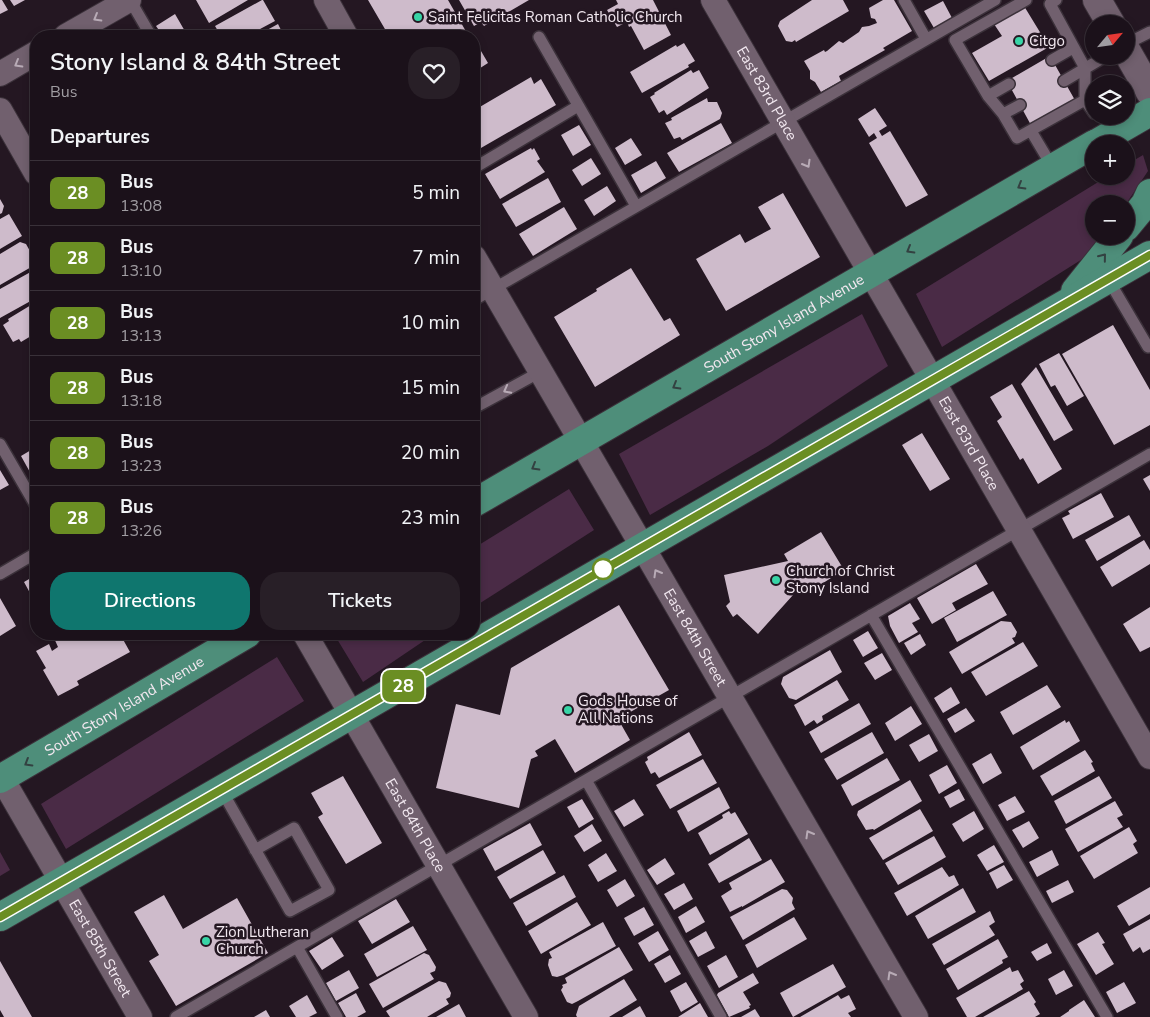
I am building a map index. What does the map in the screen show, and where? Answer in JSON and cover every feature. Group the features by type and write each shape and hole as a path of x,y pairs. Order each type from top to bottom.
{"highway":[{"name":"South Stony Island Avenue","path":"480,499 1053,168 1098,130 1150,112"},
{"path":"1135,216 1145,204 1150,193"},
{"path":"1064,304 1112,245"},
{"path":"0,918 1150,255"},
{"name":"South Stony Island Avenue","path":"1,778 237,640"}],"street":[{"path":"77,30 130,0"},
{"path":"326,0 343,30"},
{"name":"East 83rd Place","path":"713,0 1150,757"},
{"path":"1097,0 1106,15"},
{"path":"0,74 30,56"},
{"path":"1135,65 1150,92"},
{"path":"0,110 30,162"},
{"name":"East 84th Street","path":"480,282 483,295 540,372 916,1017"},
{"name":"East 84th Place","path":"308,640 526,1017"},
{"name":"East 85th Street","path":"1,778 140,1017"}],"lane":[{"path":"130,0 148,30"},
{"path":"904,0 926,39"},
{"path":"483,295 995,0"},
{"path":"1026,0 955,40 988,96 1003,114 1017,138 1085,100"},
{"path":"1051,1 1073,48 1085,68 1085,75"},
{"path":"1135,40 1150,32"},
{"path":"539,37 636,206"},
{"path":"1052,60 1073,48"},
{"path":"1064,81 1090,65"},
{"path":"988,96 1008,84"},
{"path":"1003,114 1020,105"},
{"path":"480,164 578,106"},
{"path":"1031,131 1053,168"},
{"path":"1108,279 1148,347 1150,346"},
{"path":"480,405 540,372"},
{"path":"0,444 30,496"},
{"path":"176,1017 1150,454"},
{"path":"0,574 30,556"},
{"path":"871,615 1107,1017"},
{"path":"586,780 721,1017"},
{"path":"222,791 290,912 329,890 294,828 256,850"},
{"path":"297,947 337,1017"}],"shaded area":[{"path":"1143,155 1148,171 1132,195 1085,195 1085,245 1098,245 1092,253 942,347 916,294 1093,185 1135,185 1135,160"},
{"path":"862,314 888,366 768,446 650,515 619,454"},
{"path":"569,489 594,530 480,603 480,544"},
{"path":"338,640 425,640 363,682"},
{"path":"277,657 304,701 66,849 41,804"},
{"path":"0,852 10,870 0,876"}],"building":[{"path":"0,0 2,0 8,10 0,14"},
{"path":"10,0 25,0 14,6"},
{"path":"196,0 248,0 209,23"},
{"path":"262,0 275,21 258,30 217,30 215,26"},
{"name":"Saint Felicitas Roman Catholic Church","path":"368,0 448,0 465,30 386,30"},
{"path":"459,0 529,0 484,26 481,22 474,26"},
{"path":"616,0 653,0 671,35 644,50 631,26 629,27 627,22 617,27 607,10 618,4"},
{"path":"812,0 843,0 849,11 796,42 795,40 792,42 786,41 778,26 780,21"},
{"path":"883,0 894,0 912,31 883,48 885,50 839,76 841,81 821,92 815,82 810,79 810,71 804,61 824,50 825,52 827,51 839,41 843,43 859,32 862,27 877,23 875,19 871,18 869,8"},
{"path":"943,1 952,18 934,28 924,11"},
{"name":"Citgo","path":"1024,6 1049,47 989,81 972,53 1002,36 994,24"},
{"path":"175,14 184,30 159,30 156,26"},
{"path":"278,24 281,30 267,30"},
{"path":"684,43 695,61 688,65 689,67 642,93 630,72 676,45 677,47"},
{"path":"480,49 488,63 480,68"},
{"name":"Citgo","path":"1050,56 1076,102 1032,127 1007,81"},
{"path":"691,70 693,73 699,70 709,88 667,115 664,110 659,113 650,97"},
{"path":"531,77 534,84 541,79 556,105 480,149 480,107"},
{"path":"707,98 708,102 717,102 722,113 720,119 682,140 680,137 674,139 665,123"},
{"path":"875,108 887,126 879,131 882,136 890,131 928,195 906,207 869,143 877,138 874,133 869,137 858,119"},
{"path":"721,123 732,143 679,172 667,153"},
{"path":"579,125 591,145 573,156 561,135"},
{"path":"631,138 642,155 625,165 615,148"},
{"path":"531,148 532,150 534,148 540,159 537,161 545,172 500,199 485,174"},
{"path":"591,158 601,174 582,186 572,170"},
{"path":"656,161 666,178 641,193 631,175"},
{"path":"548,178 561,202 516,227 502,204"},
{"path":"607,186 616,201 594,216 584,200"},
{"path":"783,193 820,257 726,311 696,259 740,234 745,243 771,229 758,207"},
{"path":"0,199 4,206 0,214"},
{"path":"564,207 577,229 533,256 519,234"},
{"path":"9,214 22,236 0,249 0,219"},
{"path":"20,242 26,244 30,251 30,268 0,285 0,254"},
{"path":"631,268 664,321 670,318 680,335 595,387 554,317"},
{"path":"30,272 30,301 0,318 0,289"},
{"path":"30,306 30,337 21,342 19,339 13,342 3,325 9,321 8,319"},
{"path":"1113,325 1150,390 1150,425 1114,445 1062,354"},
{"path":"1059,353 1084,396 1067,406 1055,385 1051,387 1039,364"},
{"path":"1036,367 1073,430 1054,441 1021,384"},
{"path":"1012,384 1062,469 1038,484 1023,458 1020,460 997,421 1002,417 990,397"},
{"path":"922,433 950,479 930,491 902,445"},
{"path":"30,451 30,472 21,456"},
{"path":"0,470 9,485 0,490"},
{"path":"1150,475 1150,491 1143,479"},
{"path":"1101,493 1114,517 1073,539 1062,518 1070,514 1068,511"},
{"path":"1129,515 1141,536 1097,561 1085,540"},
{"name":"Church of Christ Stony Island","path":"821,532 844,570 807,593 802,585 758,634 737,614 733,617 726,606 730,602 724,575 788,561 784,554"},
{"path":"1144,540 1150,550 1150,564 1112,587 1100,567"},
{"path":"976,564 988,584 952,603 956,610 932,624 917,598"},
{"path":"30,578 30,593 24,582"},
{"path":"993,591 1007,615 957,642 944,618"},
{"path":"0,598 16,626 0,636"},
{"path":"910,603 920,619 912,623 918,632 899,643 890,626 888,616"},
{"name":"Gods House of All Nations","path":"619,605 669,690 618,719 630,740 575,773 555,739 535,751 538,756 531,759 519,808 436,788 456,704 500,715 511,668"},
{"path":"1150,607 1150,647 1140,652 1123,624"},
{"path":"1001,621 1011,622 1017,632 1015,637 1012,638 1015,643 962,674 949,652"},
{"path":"868,631 878,648 863,657 853,640"},
{"path":"920,634 926,645 911,655 904,643"},
{"path":"55,640 123,640 130,652 77,681 79,685 58,696 43,670 46,668 36,651 49,644 52,651 58,647"},
{"path":"1023,642 1038,666 986,696 971,672"},
{"path":"830,650 842,672 796,700 789,698 781,684 783,677"},
{"path":"882,653 892,670 875,680 864,663"},
{"path":"837,680 849,700 822,716 823,720 817,724 814,720 805,726 794,705"},
{"path":"1047,685 1061,707 1013,735 1000,712"},
{"path":"951,687 960,703 943,713 934,698"},
{"path":"859,703 871,724 821,753 809,732"},
{"path":"911,706 922,724 895,741 885,723"},
{"path":"966,708 975,721 955,733 947,719"},
{"path":"1065,720 1066,723 1069,721 1080,741 1033,770 1020,747"},
{"path":"689,732 702,755 659,778 655,772 651,774 645,762 648,760 647,757"},
{"path":"872,732 884,753 837,780 824,759"},
{"path":"929,734 938,751 919,762 909,745"},
{"path":"1085,750 1093,762 1091,763 1095,771 1052,796 1040,776"},
{"path":"991,753 1002,773 983,784 972,764"},
{"path":"887,758 900,780 852,806 841,785"},
{"path":"703,759 717,783 670,809 656,785"},
{"path":"947,765 957,783 939,794 929,775"},
{"path":"343,776 382,843 346,864 318,817 323,814 311,793"},
{"path":"1099,776 1112,798 1066,824 1054,801"},
{"path":"910,780 922,801 874,830 866,830 857,815 858,811"},
{"path":"719,787 730,808 688,832 677,811"},
{"path":"959,789 965,800 950,808 944,797"},
{"path":"1015,796 1025,812 1007,821 998,805"},
{"path":"582,799 594,819 579,828 567,807"},
{"path":"634,799 644,815 624,827 614,811"},
{"path":"1115,801 1123,815 1117,818 1123,827 1078,852 1065,829"},
{"path":"920,809 933,831 883,860 869,838"},
{"path":"729,811 731,814 735,812 748,834 710,855 698,833 723,818 722,815"},
{"path":"974,811 984,829 963,842 952,824"},
{"path":"1029,821 1039,838 1023,848 1012,830"},
{"path":"530,823 542,845 495,871 483,849"},
{"path":"592,824 602,841 584,852 574,836"},
{"path":"1129,827 1137,841 1133,844 1138,853 1094,879 1080,856"},
{"path":"934,836 946,857 898,885 885,863"},
{"path":"749,838 762,860 719,883 708,864"},
{"path":"994,845 1004,862 987,871 977,855"},
{"path":"543,850 556,873 510,899 497,877"},
{"path":"1052,850 1059,865 1037,877 1029,862"},
{"path":"606,853 617,871 598,882 588,865"},
{"path":"665,858 675,874 657,885 647,870"},
{"path":"771,859 785,882 730,912 721,896 732,889 729,883"},
{"path":"1004,865 1013,880 997,889 989,873"},
{"path":"942,867 949,877 954,875 959,885 907,916 894,893"},
{"path":"564,875 576,897 526,926 513,903"},
{"path":"625,879 635,896 617,907 607,890"},
{"path":"1068,880 1074,892 1052,903 1046,891"},
{"path":"684,883 693,899 674,910 664,894"},
{"path":"1150,887 1150,914 1129,926 1117,906"},
{"path":"963,888 976,912 928,939 915,916"},
{"path":"782,889 787,890 793,898 792,903 795,909 743,940 730,917"},
{"name":"Zion Lutheran Church","path":"164,895 183,929 237,898 268,953 176,1006 149,961 159,955 134,912"},
{"path":"396,899 410,922 372,944 358,921"},
{"path":"577,902 591,925 541,954 528,931"},
{"path":"696,906 705,922 686,933 678,917"},
{"path":"644,907 654,925 634,936 624,918"},
{"path":"990,911 995,922 989,926 995,935 944,965 932,944"},
{"path":"794,917 807,939 757,968 745,945"},
{"path":"1150,919 1150,949 1143,953 1140,947 1133,952 1123,934"},
{"path":"603,922 616,946 563,975 552,976 548,965 549,959 552,958 549,952"},
{"path":"413,926 427,950 377,977 364,954"},
{"path":"658,931 669,950 649,962 638,943"},
{"path":"706,931 715,948 698,957 689,941"},
{"path":"1098,932 1105,943 1102,944 1114,964 1096,975 1077,944"},
{"path":"332,937 344,956 322,970 309,951"},
{"path":"998,939 1008,957 1002,960 1003,963 958,990 946,969"},
{"path":"1047,943 1052,953 1037,961 1031,952"},
{"path":"619,947 633,970 572,1004 567,1002 561,990 562,985 567,983 565,978"},
{"path":"424,953 429,955 436,967 435,971 430,973 434,979 383,1008 369,984"},
{"path":"670,955 681,974 665,983 654,964"},
{"path":"726,955 738,977 719,988 707,966"},
{"path":"0,961 32,1017 4,1017 0,1010"},
{"path":"833,964 846,987 793,1017 780,993"},
{"path":"1010,967 1012,972 1018,970 1024,981 1020,984 1023,989 975,1017 967,1017 956,998"},
{"path":"349,970 359,988 336,1001 326,983"},
{"path":"1064,970 1073,986 1056,995 1048,979"},
{"path":"753,973 759,983 743,992 751,1005 749,1006 750,1008 729,1017 717,995 718,993"},
{"path":"624,979 637,1000 609,1017 577,1017 579,1006"},
{"path":"439,981 446,983 451,993 450,997 446,999 449,1004 427,1017 390,1017 386,1011"},
{"path":"686,982 698,1002 681,1012 670,991"},
{"path":"1124,982 1136,1003 1117,1013 1106,992"},
{"path":"1029,991 1036,1002 1034,1004 1040,1014 1035,1017 983,1017"},
{"path":"356,993 366,1012 357,1017 346,1017 338,1003"},
{"path":"307,995 317,1013 309,1017 296,1017 289,1006"},
{"path":"838,995 841,999 849,995 856,1009 848,1013 851,1017 800,1017"},
{"path":"1084,1000 1095,1017 1060,1017 1069,1010"},
{"path":"700,1003 708,1017 678,1017"},
{"path":"459,1004 466,1017 436,1017"},
{"path":"640,1006 646,1017 622,1017"},
{"path":"755,1009 760,1017 741,1017"},
{"path":"266,1010 270,1017 254,1017"}],"bus line":[{"name":"28","path":"0,917 1150,255"}],"place":[{"name":"Saint Felicitas Roman Catholic Church","path":"418,17"},
{"name":"Citgo","path":"1019,41"},
{"name":"Church of Christ Stony Island","path":"776,580"},
{"name":"Gods House of All Nations","path":"568,710"},
{"name":"Zion Lutheran Church","path":"206,941"}]}
